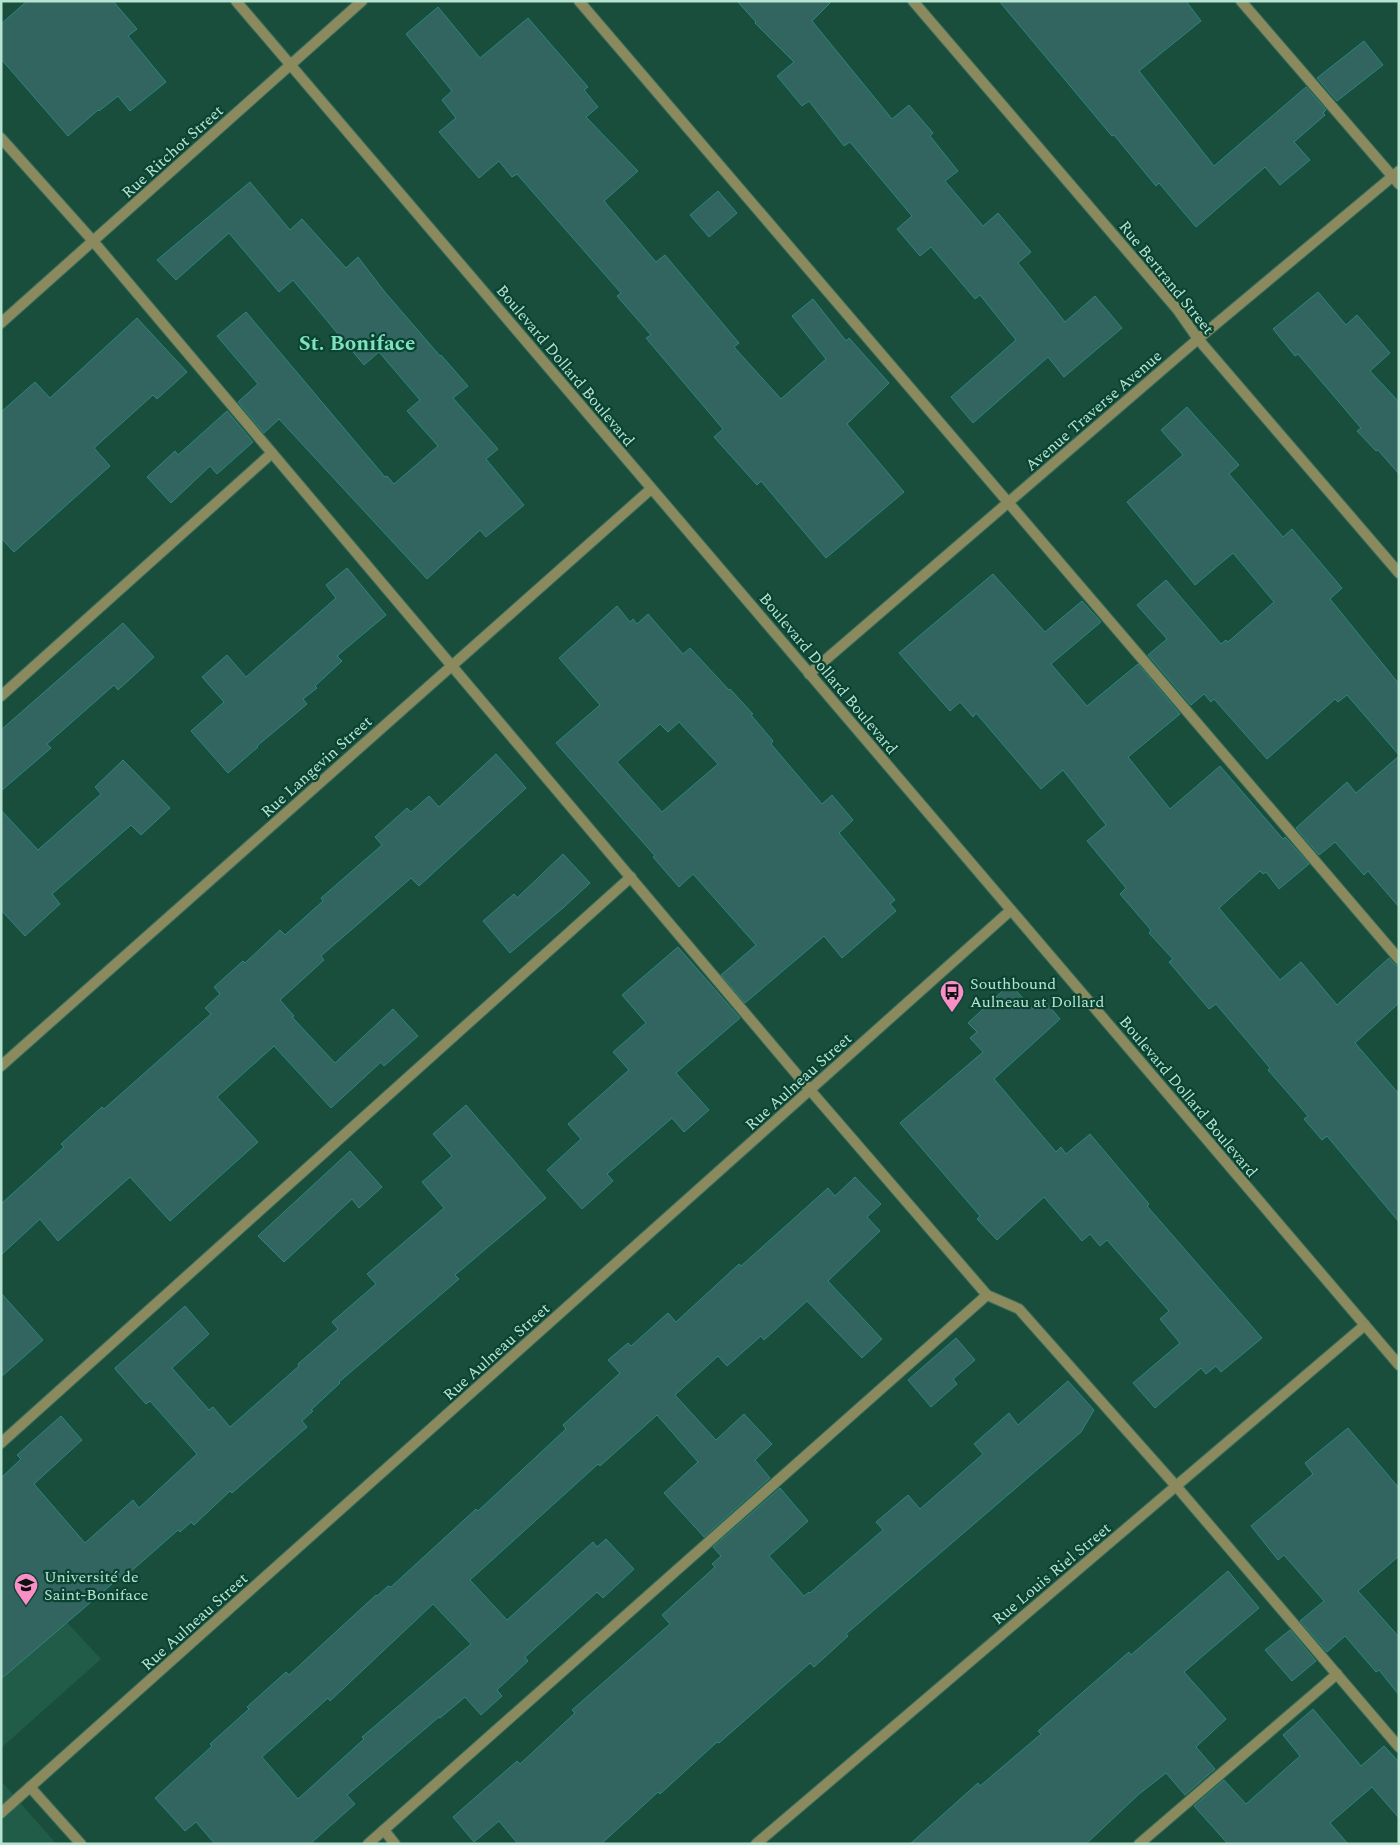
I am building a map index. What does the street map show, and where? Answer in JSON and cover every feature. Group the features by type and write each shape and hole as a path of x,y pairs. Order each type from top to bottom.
{"street":[{"name":"Boulevard Dollard Boulevard","path":"236,1 1399,1365"},
{"name":"Rue Ritchot Street","path":"1,323 362,1"},
{"path":"579,1 1399,959"},
{"name":"Rue Bertrand Street","path":"913,1 1177,309 1198,339 1399,573"},
{"path":"1241,1 1397,177"},
{"path":"1,138 93,241 810,1090 987,1295 1019,1309 1176,1486 1399,1747"},
{"name":"Avenue Traverse Avenue","path":"809,674 1198,339 1397,177"},
{"path":"1,696 272,453"},
{"name":"Rue Langevin Street","path":"1,1066 651,489"},
{"path":"1,1443 631,877"},
{"name":"Rue Aulneau Street","path":"1,1814 1011,910"},
{"path":"368,1844 987,1295"},
{"name":"Rue Louis Riel Street","path":"756,1844 1365,1325"},
{"path":"1139,1844 1337,1674"},
{"path":"30,1787 81,1844"},
{"path":"384,1830 396,1844"}],"shaded area":[{"name":"Université de Saint-Boniface","path":"1,1552 101,1659 1,1748"},
{"path":"1,1781 52,1839 56,1844 1,1844"}],"building":[{"path":"27,1 113,1 137,29 128,36 166,82 130,111 118,96 98,110 68,136 1,59 1,24"},
{"path":"737,1 832,1 812,21 892,119 909,105 933,133 930,136 958,171 945,181 983,226 998,213 1031,252 1018,263 1065,322 1095,296 1122,328 1064,377 1048,357 973,423 951,397 1016,340 980,295 975,299 931,247 920,256 897,229 912,216 850,142 844,146 809,101 802,106 777,76 794,62 755,23"},
{"path":"999,1 1186,1 1201,21 1139,71 1214,166 1306,87 1326,110 1323,113 1325,115 1294,142 1310,160 1280,185 1265,167 1196,227 1159,183 1156,186 1114,135 1112,136"},
{"path":"438,7 480,58 528,18 588,87 584,90 598,107 586,117 638,171 604,201 656,262 665,255 739,343 734,347 781,399 826,359 792,316 813,299 846,341 849,338 889,383 847,424 904,492 826,558 761,481 757,485 714,437 723,429 646,338 651,335 617,296 621,293 517,174 512,177 499,161 479,178 439,132 456,118 442,100 452,91 406,34"},
{"path":"1364,41 1383,65 1337,101 1317,78"},
{"path":"250,182 290,230 302,219 346,268 358,257 384,291 468,386 453,398 498,449 486,459 524,505 486,537 480,530 427,579 279,419 264,433 238,402 258,384 217,336 246,312 385,477 387,476 394,484 438,446 407,411 420,400 379,352 364,365 293,280 279,292 229,233 176,280 157,260"},
{"path":"718,191 737,213 709,237 690,215"},
{"path":"1318,292 1346,325 1357,315 1390,353 1370,371 1399,402 1399,474 1378,450 1376,451 1357,431 1361,428 1298,354 1295,356 1273,329"},
{"path":"137,318 187,372 157,399 153,395 94,448 110,466 14,552 1,538 1,412 35,382 50,398"},
{"path":"1187,407 1239,465 1229,474 1283,537 1292,529 1342,588 1330,599 1399,684 1399,755 1347,695 1338,702 1335,699 1267,759 1214,699 1211,702 1204,694 1191,705 1148,655 1167,639 1137,605 1166,580 1221,644 1226,640 1228,642 1274,602 1233,553 1195,585 1127,502 1183,455 1161,430"},
{"path":"227,411 253,442 217,474 210,466 171,503 147,477 175,451 178,455"},
{"path":"347,568 386,615 337,656 342,661 315,686 317,688 303,699 307,704 228,773 191,731 224,702 202,677 227,655 246,677 336,598 326,585"},
{"path":"993,574 1045,632 1082,601 1101,622 1051,664 1087,706 1138,664 1180,714 1128,757 1170,809 1220,766 1283,839 1285,837 1309,864 1279,889 1266,872 1263,874 1260,871 1219,908 1280,980 1301,962 1337,1005 1389,958 1394,964 1399,966 1399,1003 1355,1043 1399,1094 1399,1222 1327,1136 1322,1140 1304,1119 1308,1116 1268,1070 1270,1068 1216,1004 1209,1009 1169,962 1173,959 1149,933 1151,930 1120,894 1126,888 1087,841 1106,825 1063,770 1041,789 976,713 973,717 960,702 950,711 899,653"},
{"path":"617,606 630,622 633,619 637,624 648,614 683,654 690,648 753,714 751,715 773,741 771,744 822,804 832,795 853,820 839,833 895,900 890,904 896,911 842,958 824,936 745,1003 721,975 756,945 693,874 679,887 653,857 655,856 556,743 600,705 559,658","holes":["679,722 718,764 662,812 617,762 660,724 668,732"]},
{"path":"123,623 154,657 118,690 114,685 47,744 51,748 1,791 1,730"},
{"path":"496,754 526,788 419,886 411,878 321,956 324,960 280,1000 294,1016 292,1017 335,1063 393,1009 418,1036 384,1066 381,1062 331,1108 274,1046 217,1097 258,1142 170,1221 130,1177 58,1241 40,1219 1,1255 1,1204 64,1147 61,1144 102,1107 104,1109 211,1014 205,1008 220,994 214,987 243,961 245,963 280,930 285,935 323,901 321,898 382,845 375,837 407,808 411,812 429,796 439,807"},
{"path":"1399,756 1399,907 1368,871 1364,875 1335,842 1319,855 1296,828 1347,782 1356,793"},
{"path":"123,760 170,808 141,835 131,825 52,894 60,904 25,936 1,910 1,810 38,850 101,794 95,787"},
{"path":"563,854 590,883 510,953 483,921 514,894 517,898"},
{"path":"678,947 740,1018 676,1073 709,1110 684,1132 672,1118 607,1174 613,1181 582,1209 547,1170 581,1139 568,1124 629,1070 613,1052 646,1023 622,995"},
{"path":"1010,984 1033,1009 1044,1000 1060,1019 994,1079 1056,1152 1061,1147 1066,1154 1090,1134 1149,1204 1147,1206 1262,1338 1221,1372 1216,1366 1206,1374 1201,1368 1155,1408 1133,1383 1180,1343 1160,1319 1169,1311 1107,1240 1100,1246 1090,1234 1082,1241 1044,1197 997,1240 977,1219 980,1216 900,1123 983,1052 970,1038 977,1032 968,1023"},
{"path":"466,1105 546,1198 455,1275 459,1279 339,1382 302,1421 307,1427 232,1493 230,1491 194,1525 191,1522 180,1532 178,1530 1,1679 1,1478 21,1459 17,1455 61,1416 82,1440 34,1484 85,1543 133,1500 139,1508 197,1454 150,1401 146,1404 115,1368 185,1306 209,1334 172,1368 209,1410 213,1407 230,1427 338,1329 332,1322 376,1284 367,1274 444,1208 422,1182 452,1156 433,1134"},
{"path":"350,1151 382,1187 359,1208 352,1199 284,1262 258,1236"},
{"path":"855,1177 881,1204 867,1217 880,1231 828,1281 882,1339 862,1358 807,1301 764,1340 761,1336 727,1366 718,1356 675,1395 716,1440 744,1414 772,1444 755,1460 770,1478 704,1537 664,1493 698,1462 657,1415 600,1466 598,1464 470,1580 507,1620 593,1542 597,1547 606,1539 634,1569 603,1598 597,1592 525,1657 528,1661 497,1690 502,1696 481,1715 465,1697 347,1795 355,1804 310,1844 215,1844 196,1822 185,1831 155,1798 212,1746 210,1744 249,1709 247,1707 286,1672 289,1675 376,1595 388,1586 391,1587 476,1509 478,1511 566,1429 563,1425 620,1373 608,1360 628,1343 631,1346 668,1313 676,1322 739,1264 741,1266 828,1188 835,1196","holes":["433,1604 471,1644 362,1737 364,1739 298,1799 262,1757 328,1698 330,1701"]},
{"path":"1,1293 43,1340 1,1377"},
{"path":"956,1338 975,1360 953,1379 957,1384 931,1407 908,1380"},
{"path":"1068,1381 1094,1410 1081,1432 846,1634 848,1636 814,1667 810,1663 719,1743 717,1742 660,1794 658,1792 601,1844 518,1844 499,1821 474,1842 453,1817 517,1761 520,1764 575,1713 572,1710 670,1624 662,1615 715,1567 712,1564 721,1556 713,1547 780,1488 808,1521 769,1556 804,1596 810,1593 883,1530 876,1522 908,1495 920,1509 983,1454 974,1444 1009,1413 1018,1425"},
{"path":"1348,1428 1399,1488 1399,1556 1358,1591 1399,1637 1399,1695 1379,1670 1376,1672 1345,1636 1327,1652 1300,1621 1324,1601 1284,1555 1278,1560 1251,1526 1313,1474 1305,1463"},
{"path":"1228,1571 1259,1608 1184,1672 1226,1719 1196,1747 1215,1769 1185,1795 1166,1773 1139,1794 1086,1844 910,1844 978,1783 980,1786 1041,1734 1038,1731 1129,1652 1131,1655"},
{"path":"1290,1630 1316,1661 1292,1681 1265,1650"},
{"path":"1313,1709 1361,1766 1384,1746 1399,1762 1399,1818 1372,1787 1330,1823 1348,1844 1228,1844 1194,1806 1224,1780 1246,1804 1300,1756 1283,1735"}],"place":[{"name":"Southbound Aulneau at Dollard","path":"952,1013"},
{"name":"Université de Saint-Boniface","path":"26,1606"}],"district":[{"name":"St. Boniface","path":"357,343"}]}
